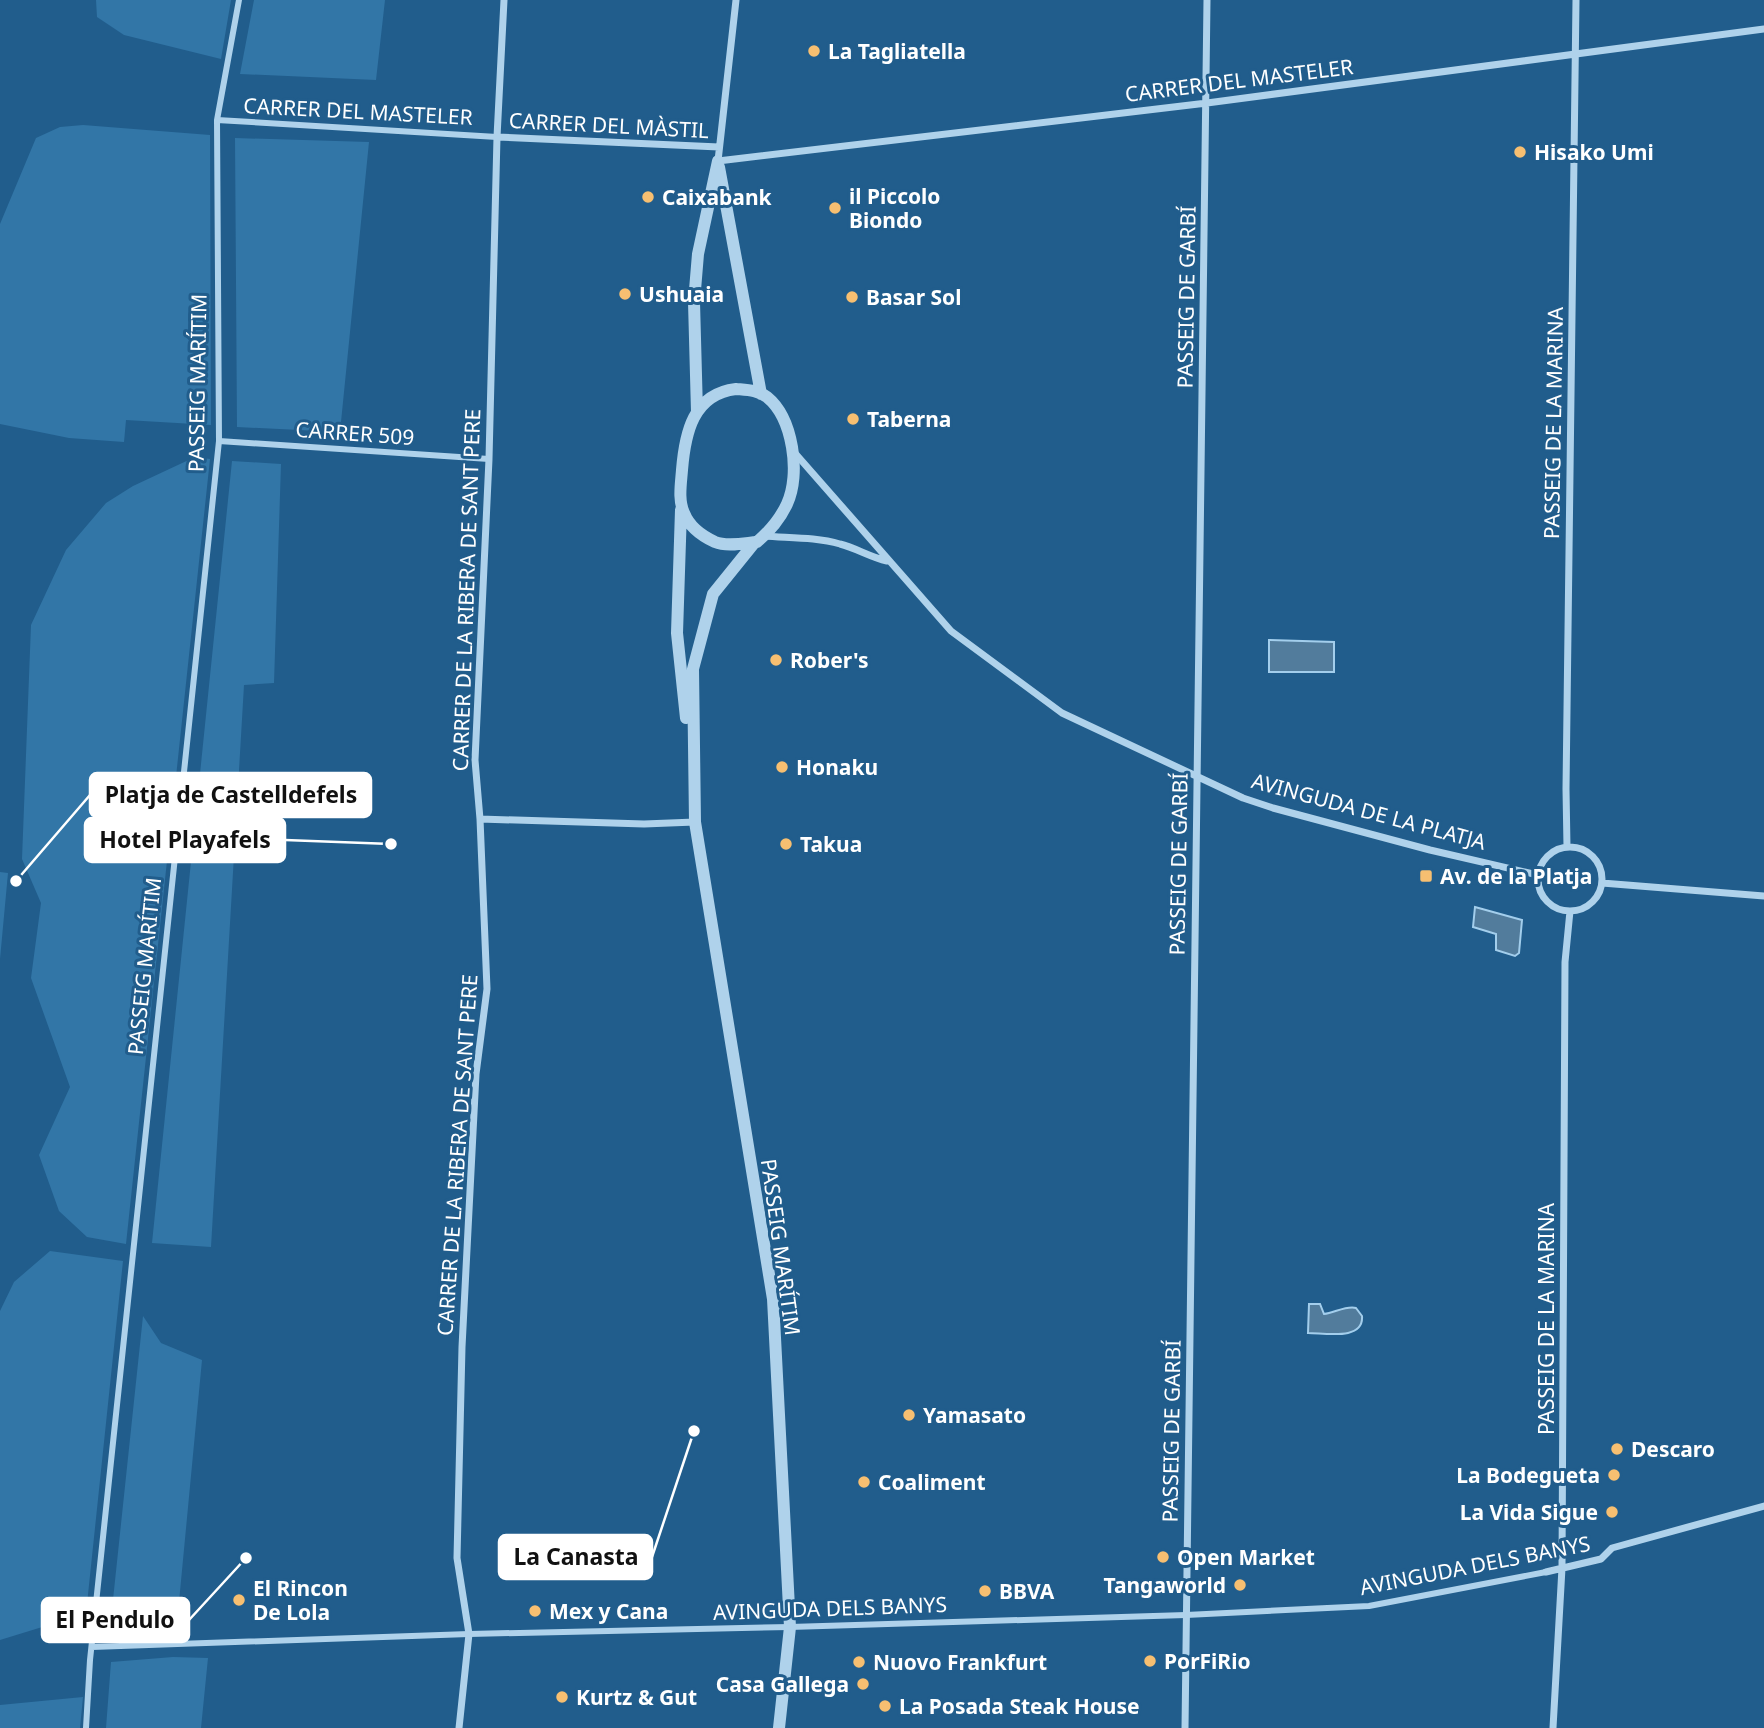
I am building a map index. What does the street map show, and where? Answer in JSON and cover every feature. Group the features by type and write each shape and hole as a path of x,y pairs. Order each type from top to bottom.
{"street":[{"name":"PASSEIG MARÍTIM","path":"86,1728 92,1647 219,441 217,120 239,0"},
{"name":"CARRER DE LA RIBERA DE SANT PERE","path":"459,1728 469,1633 457,1558 462,1348 476,1074 487,989 475,760 489,459 497,137 505,0"},
{"path":"697,412 694,302 698,254 719,154 736,0"},
{"name":"PASSEIG DE GARBÍ","path":"1185,1728 1207,0"},
{"name":"PASSEIG DE LA MARINA","path":"1567,847 1576,0"},
{"name":"CARRER DEL MASTELER","path":"719,154 1207,103 1764,29"},
{"name":"CARRER DEL MASTELER","path":"217,120 497,137"},
{"name":"CARRER DEL MÀSTIL","path":"497,137 719,154"},
{"path":"719,154 761,394"},
{"path":"754,390 761,394 778,409 788,430 796,468 788,502 773,528 759,539 716,543 695,530 684,514 680,494 684,441 697,412 720,391 754,390"},
{"name":"CARRER 509","path":"219,441 489,459"},
{"name":"AVINGUDA DE LA PLATJA","path":"792,450 951,631 1062,713 1243,798 1538,875"},
{"name":"PASSEIG MARÍTIM","path":"682,504 677,633 693,774"},
{"name":"PASSEIG MARÍTIM","path":"759,539 713,594 693,669 693,774 695,822 774,1299 790,1627 779,1728"},
{"name":"AVINGUDA DE LA PLATJA","path":"759,539 819,539 887,561"},
{"path":"480,819 644,824 695,822"},
{"path":"1567,847 1577,848 1591,855 1599,867 1602,883 1599,893 1589,905 1570,911 1556,908 1544,898 1538,885 1538,875 1549,854 1567,847"},
{"path":"1602,883 1764,896"},
{"name":"PASSEIG DE LA MARINA","path":"1553,1728 1562,1568 1565,962 1570,911"},
{"name":"AVINGUDA DELS BANYS","path":"92,1647 469,1633 1186,1615 1369,1606 1601,1559 1612,1548 1764,1506"}],"shaded area":[{"path":"96,0 231,0 221,59 124,35 97,17"},
{"path":"254,0 385,0 376,80 240,74"},
{"path":"83,125 210,135 211,425 126,420 124,442 69,438 0,424 0,224 36,138 60,127"},
{"path":"235,138 369,142 340,432 237,427"},
{"path":"195,457 210,459 126,1244 87,1237 59,1211 39,1155 70,1087 31,978 41,903 22,859 31,625 66,550 106,503 133,486"},
{"path":"232,461 281,464 274,683 244,685 211,1247 152,1243"},
{"path":"1269,640 1334,642 1334,672 1269,672"},
{"path":"0,872 8,873 0,959"},
{"path":"1475,907 1522,920 1519,953 1515,956 1496,950 1496,934 1473,927"},
{"path":"50,1251 123,1261 85,1623 52,1624 0,1640 0,1311 14,1282"},
{"path":"1309,1304 1320,1304 1324,1314 1356,1308 1362,1316 1361,1324 1357,1329 1342,1334 1308,1333"},
{"path":"143,1316 161,1343 202,1360 177,1623 110,1628"},
{"path":"173,1657 208,1658 201,1728 106,1728 111,1662"},
{"path":"83,1697 80,1728 0,1728 0,1705"}],"place":[{"name":"La Tagliatella","path":"814,51"},
{"name":"Hisako Umi","path":"1520,152"},
{"name":"Caixabank","path":"648,197"},
{"name":"il Piccolo Biondo","path":"835,208"},
{"name":"Ushuaia","path":"625,294"},
{"name":"Basar Sol","path":"852,297"},
{"name":"Taberna","path":"853,419"},
{"name":"Rober's","path":"776,660"},
{"name":"Honaku","path":"782,767"},
{"name":"Hotel Playafels","path":"391,844"},
{"name":"Takua","path":"786,844"},
{"name":"Av. de la Platja","path":"1426,876"},
{"name":"Platja de Castelldefels","path":"16,881"},
{"name":"Yamasato","path":"909,1415"},
{"name":"La Canasta","path":"694,1431"},
{"name":"Descaro","path":"1617,1449"},
{"name":"La Bodegueta","path":"1614,1475"},
{"name":"Coaliment","path":"864,1482"},
{"name":"La Vida Sigue","path":"1612,1512"},
{"name":"Open Market","path":"1163,1557"},
{"name":"El Pendulo","path":"246,1558"},
{"name":"Tangaworld","path":"1240,1585"},
{"name":"BBVA","path":"985,1591"},
{"name":"El Rincon De Lola","path":"239,1600"},
{"name":"Mex y Cana","path":"535,1611"},
{"name":"PorFiRio","path":"1150,1661"},
{"name":"Nuovo Frankfurt","path":"859,1662"},
{"name":"Casa Gallega","path":"863,1684"},
{"name":"Kurtz & Gut","path":"562,1697"},
{"name":"La Posada Steak House","path":"885,1706"}]}
